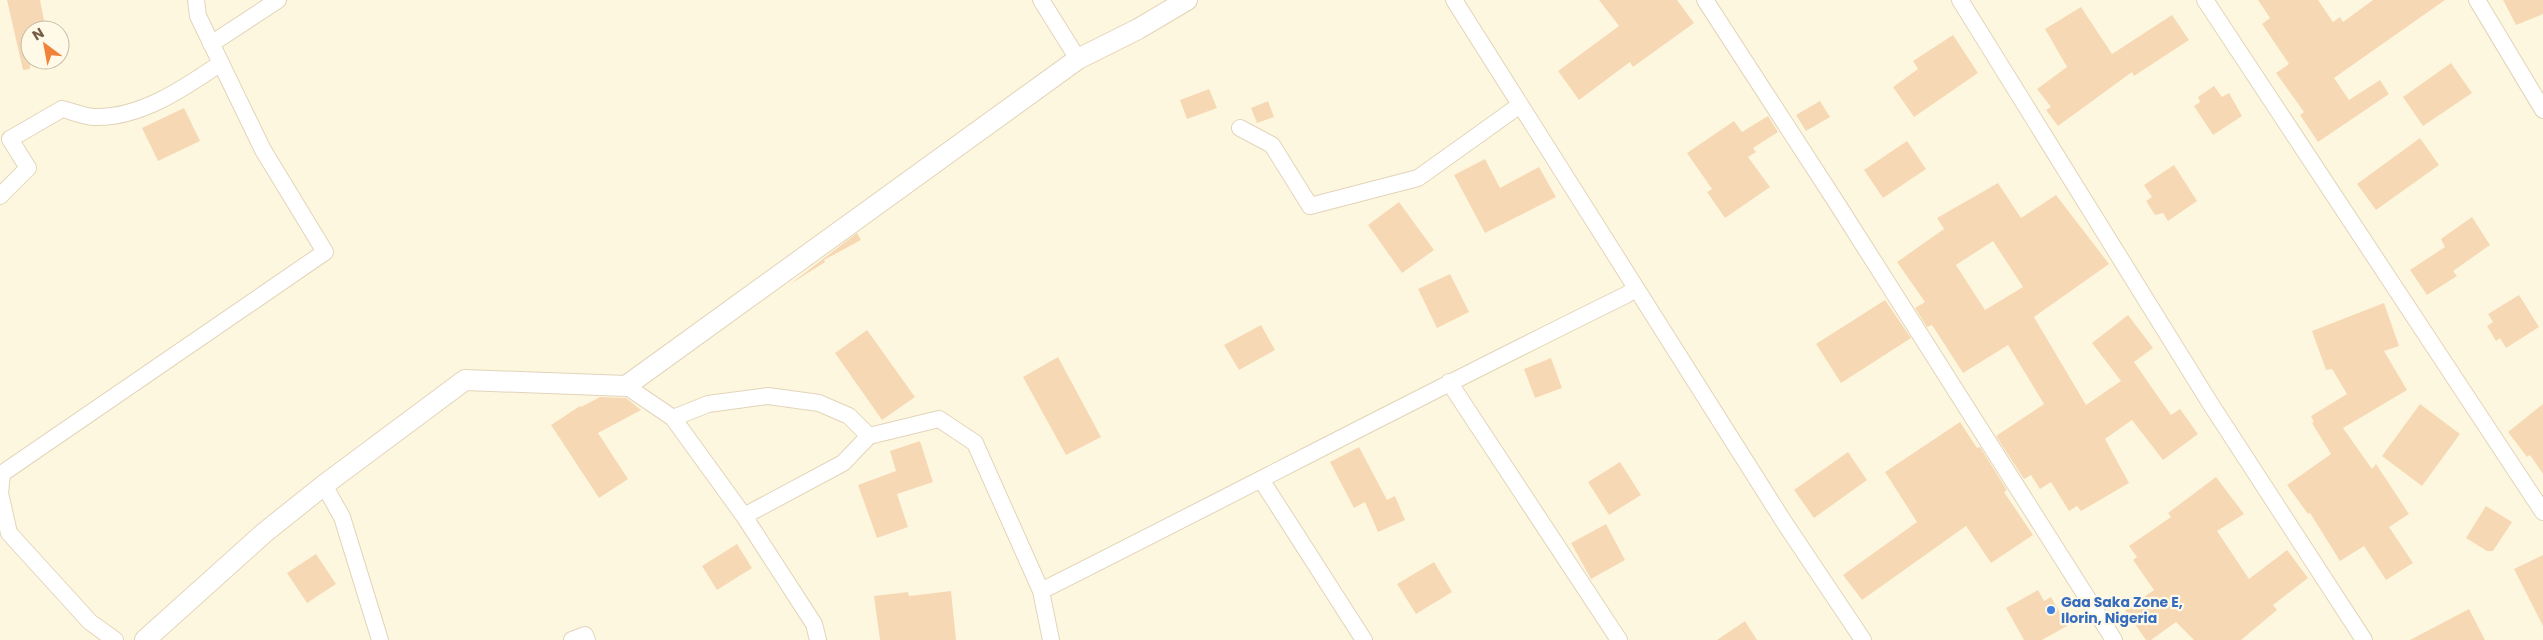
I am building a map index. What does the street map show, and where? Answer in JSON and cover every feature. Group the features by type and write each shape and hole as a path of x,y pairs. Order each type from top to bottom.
{"street":[{"path":"114,640 90,622 9,533 0,493 1,474 325,252 263,150 198,16 196,0"},
{"path":"211,44 278,0"},
{"path":"1041,0 1078,59"},
{"path":"626,386 1078,59 1138,29 1187,0"},
{"path":"1454,0 1778,514 1862,640"},
{"path":"1705,0 1838,204 2114,640"},
{"path":"1960,0 2210,403 2364,640"},
{"path":"2205,0 2543,512"},
{"path":"2477,0 2543,110"},
{"path":"0,196 28,168 10,139 62,108 93,117 118,116 141,108 185,87 221,63"},
{"path":"1240,128 1272,145 1310,206 1418,178 1520,105"},
{"path":"1041,591 1262,481 1449,382 1636,288"},
{"path":"145,640 264,532 324,484 465,380 626,386 673,418 744,516 814,624 818,640"},
{"path":"1449,382 1619,640"},
{"path":"673,418 708,404 768,396 819,403 849,416 869,436"},
{"path":"744,516 843,463 869,436 940,419 975,443 1041,591 1051,640"},
{"path":"1262,481 1364,640"},
{"path":"324,484 342,517 380,640"},
{"path":"572,640 585,635 587,640"}],"building":[{"path":"7,0 40,0 44,20 20,20 20,57"},
{"path":"1599,0 1677,0 1694,23 1633,67 1630,62 1579,100 1558,71 1619,26"},
{"path":"2258,0 2318,0 2333,22 2340,17 2343,22 2373,0 2445,0 2334,78 2349,100 2380,80 2389,94 2318,142 2300,115 2304,112 2276,73 2289,64 2262,24 2270,18"},
{"path":"2503,0 2543,0 2543,14 2516,25"},
{"path":"2081,7 2112,54 2172,15 2189,40 2134,76 2132,72 2058,126 2046,110 2051,107 2037,89 2067,67 2045,29"},
{"path":"1953,35 1978,73 1914,117 1893,87 1918,69 1913,61"},
{"path":"2451,63 2472,93 2423,126 2403,97"},
{"path":"2214,86 2222,97 2229,93 2242,116 2213,135 2194,106 2200,102 2198,97"},
{"path":"1209,89 1217,108 1187,119 1180,100"},
{"path":"1268,101 1274,117 1257,123 1251,108"},
{"path":"1820,101 1830,117 1806,131 1796,115"},
{"path":"184,108 200,141 158,161 142,128"},
{"path":"1768,116 1778,132 1753,148 1756,152 1748,157 1770,187 1725,218 1707,192 1712,189 1687,153 1734,121 1742,132"},
{"path":"2420,138 2439,165 2376,210 2357,184"},
{"path":"1907,141 1926,169 1883,198 1864,170"},
{"path":"1485,159 1500,188 1539,167 1556,197 1485,233 1454,175"},
{"path":"2174,165 2197,201 2168,221 2163,213 2155,215 2146,201 2152,197 2144,185"},
{"path":"1998,183 2021,218 2056,195 2109,264 2034,317 2086,405 2121,381 2092,343 2128,315 2153,348 2134,362 2171,415 2180,409 2198,434 2163,460 2132,420 2105,439 2129,483 2081,511 2077,506 2069,511 2051,482 2040,489 2031,475 2024,479 1996,436 2044,404 2008,345 1963,373 1932,325 1927,327 1915,308 1925,302 1897,262 1944,229 1937,218","holes":["1993,241 2023,287 1985,310 1956,265"]},
{"path":"1399,202 1434,250 1402,273 1368,225"},
{"path":"2472,217 2490,245 2453,271 2457,276 2427,295 2410,270 2445,247 2441,239"},
{"path":"857,233 861,240 824,260 825,262 789,285"},
{"path":"1450,274 1469,312 1437,328 1418,289"},
{"path":"2519,295 2539,327 2506,348 2500,338 2496,341 2487,326 2493,322 2488,314"},
{"path":"1885,300 1911,338 1841,383 1816,344"},
{"path":"2384,303 2399,346 2384,351 2407,390 2343,428 2372,469 2376,464 2409,514 2389,527 2413,563 2386,580 2364,546 2340,561 2310,513 2308,514 2287,485 2331,454 2312,423 2314,422 2311,416 2347,394 2332,369 2326,370 2312,331"},
{"path":"1261,325 1275,350 1239,370 1224,345"},
{"path":"867,330 915,397 882,420 835,353"},
{"path":"1058,357 1101,437 1066,455 1023,377"},
{"path":"1551,358 1562,388 1535,398 1524,369"},
{"path":"600,397 626,398 641,410 598,433 628,479 599,498 551,425 580,406"},
{"path":"2420,404 2460,434 2422,486 2382,456"},
{"path":"2543,404 2543,474 2530,455 2527,457 2508,432"},
{"path":"1960,422 1977,448 1980,447 2007,490 2004,492 2033,535 1991,563 1966,526 1862,600 1843,575 1917,522 1885,472"},
{"path":"920,441 933,482 897,494 908,527 877,538 858,485 896,471 890,451"},
{"path":"1359,447 1387,500 1395,496 1405,520 1378,532 1365,502 1354,508 1330,462"},
{"path":"1848,452 1867,480 1814,518 1794,490"},
{"path":"1620,462 1641,495 1609,515 1588,482"},
{"path":"2216,477 2244,514 2217,531 2249,579 2287,550 2308,578 2273,605 2277,610 2241,640 2194,640 2176,622 2151,640 2146,640 2125,610 2154,590 2133,560 2137,557 2129,546 2171,517 2168,513"},
{"path":"2486,506 2512,522 2493,551 2487,551 2466,538"},
{"path":"1606,524 1625,560 1591,579 1571,543"},
{"path":"737,544 752,568 717,590 702,566"},
{"path":"316,554 336,584 307,603 287,573"},
{"path":"2543,555 2543,626 2514,569"},
{"path":"1434,562 1452,592 1416,614 1397,584"},
{"path":"2038,590 2044,601 2051,597 2067,626 2042,640 2024,640 2006,608"},
{"path":"951,591 956,640 880,640 874,596 908,592 909,596"},
{"path":"2469,609 2485,640 2410,640"},
{"path":"1745,621 1757,640 1717,640"}],"place":[{"name":"Gaa Saka Zone E, Ilorin, Nigeria","path":"2051,610"}]}
